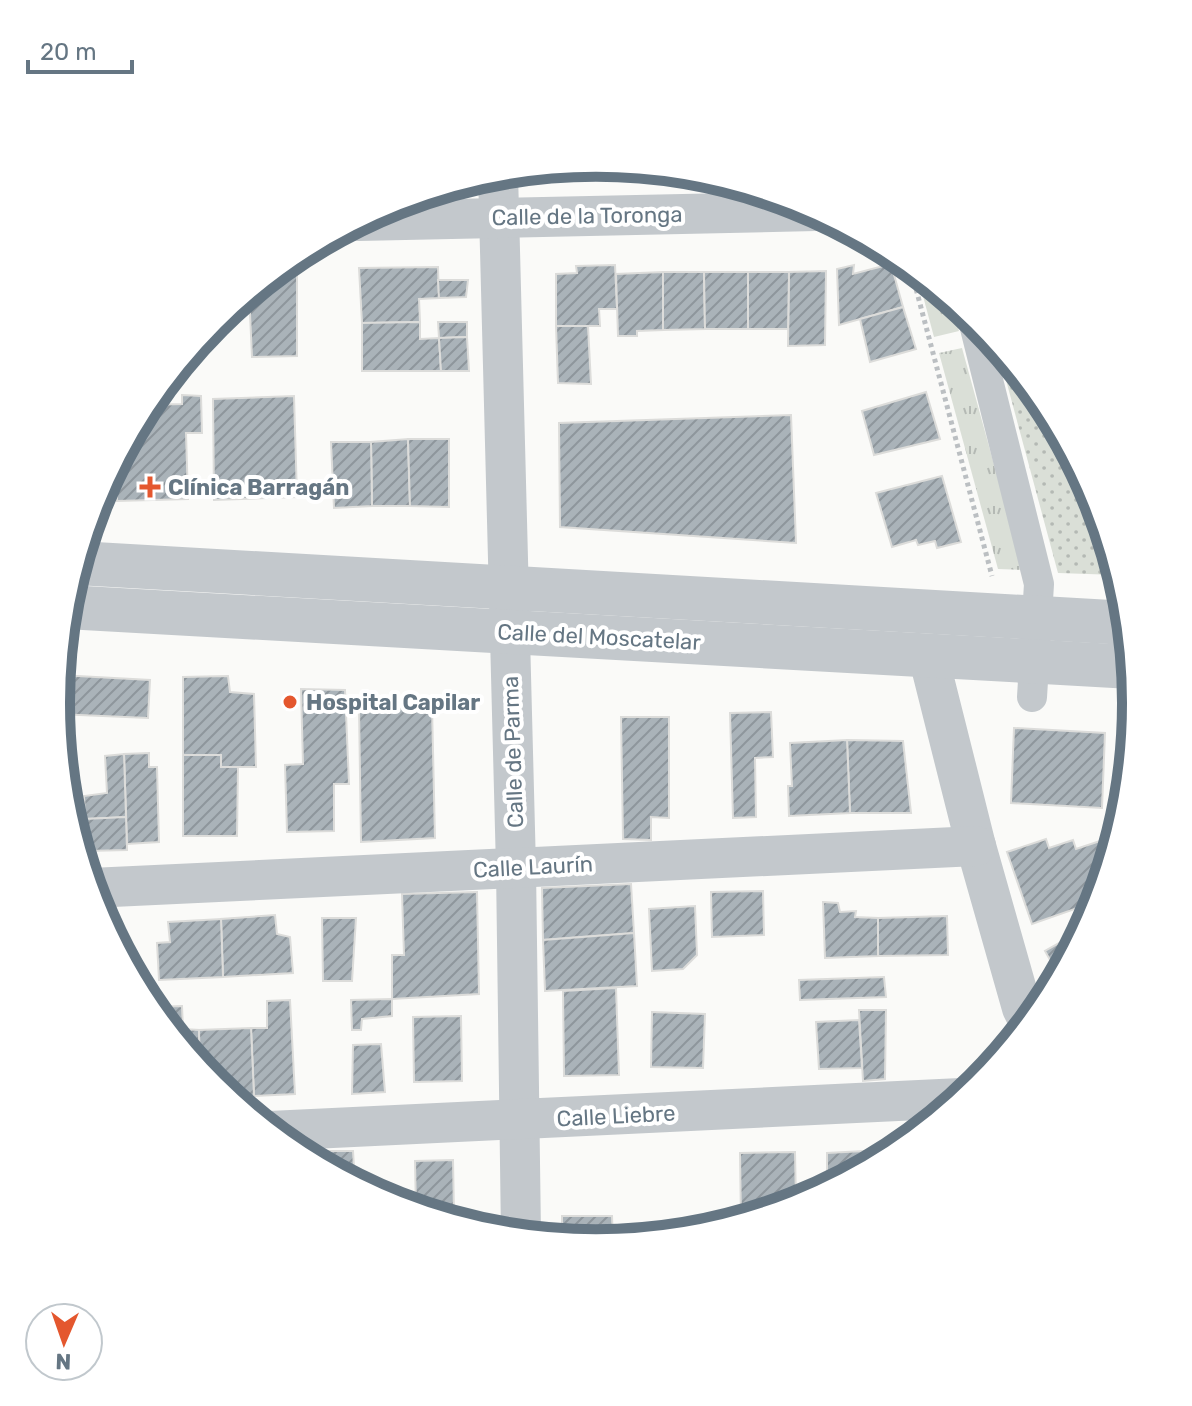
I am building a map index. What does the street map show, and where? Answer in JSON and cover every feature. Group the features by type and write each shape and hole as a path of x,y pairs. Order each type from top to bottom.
{"street":[{"name":"Calle de Parma","path":"498,186 510,588 521,1223"},
{"name":"Calle de la Toronga","path":"387,220 783,212"},
{"path":"979,343 1039,584 1033,680"},
{"name":"Calle del Moscatelar","path":"89,564 1115,623"},
{"name":"Calle del Moscatelar","path":"79,608 928,655 1033,680 1121,668"},
{"path":"928,655 976,846 1023,1009"},
{"name":"Calle Laurín","path":"104,887 976,846"},
{"name":"Calle Liebre","path":"290,1130 942,1099"}],"path":[{"path":"915,285 993,581 978,580"}],"green space":[{"path":"922,290 956,320 959,331 934,337"},
{"path":"962,348 1023,570 998,569 939,353"},
{"path":"1004,372 1052,440 1068,470 1094,534 1106,575 1058,573"}],"building":[{"path":"615,265 617,309 599,309 600,326 556,326 556,274 577,273 576,266"},
{"path":"854,265 853,274 888,266 892,269 903,307 839,325 837,269"},
{"path":"438,267 439,298 419,299 420,322 362,323 359,268"},
{"path":"826,271 825,345 788,346 789,272"},
{"path":"663,272 704,272 705,329 663,330"},
{"path":"663,272 663,330 637,331 637,336 618,336 616,274"},
{"path":"704,272 748,272 748,329 705,329"},
{"path":"748,272 789,272 788,329 748,329"},
{"path":"297,273 297,356 252,357 250,307"},
{"path":"438,280 468,280 466,297 439,298"},
{"path":"903,307 916,349 870,362 860,319"},
{"path":"420,322 420,339 439,338 441,371 362,371 362,323"},
{"path":"438,322 467,322 467,337 439,338"},
{"path":"556,326 588,326 591,384 558,383"},
{"path":"467,337 469,371 441,371 439,338"},
{"path":"926,392 940,439 874,455 862,411"},
{"path":"182,395 201,396 202,433 186,433 188,499 117,501 116,489 124,470 159,411 164,405 182,404"},
{"path":"294,396 297,497 214,500 213,399"},
{"path":"791,415 796,543 560,527 559,423"},
{"path":"408,439 410,506 372,506 371,442"},
{"path":"408,439 449,439 449,507 410,506"},
{"path":"331,442 371,442 372,506 334,508"},
{"path":"942,476 961,542 937,548 935,541 918,545 916,540 892,547 876,493"},
{"path":"71,676 150,680 148,718 70,715"},
{"path":"228,676 230,692 254,694 256,767 221,767 221,755 183,755 183,677"},
{"path":"301,689 345,690 349,784 334,784 334,831 287,832 285,765 303,764"},
{"path":"359,707 432,707 435,838 361,842"},
{"path":"771,712 773,757 755,758 756,817 733,818 730,713"},
{"path":"621,717 669,717 669,818 651,817 651,840 623,839"},
{"path":"1014,728 1105,733 1102,808 1011,803"},
{"path":"847,740 903,741 911,813 850,813"},
{"path":"847,740 850,813 789,816 788,786 792,786 790,743"},
{"path":"149,753 149,767 157,767 159,842 127,844 124,754"},
{"path":"124,754 126,817 85,819 84,796 107,793 105,756"},
{"path":"183,755 221,755 221,767 238,767 237,836 183,836"},
{"path":"126,817 127,850 92,851 85,819"},
{"path":"1046,839 1049,848 1073,840 1076,849 1104,840 1081,907 1032,924 1007,852"},
{"path":"631,884 634,933 543,940 542,888"},
{"path":"763,891 764,935 712,937 711,892"},
{"path":"477,892 479,994 392,999 392,955 404,955 402,894"},
{"path":"823,902 838,903 840,912 856,911 855,917 878,918 878,956 825,958"},
{"path":"695,906 697,955 683,969 652,971 649,909"},
{"path":"275,915 277,934 290,937 293,973 223,977 221,919"},
{"path":"947,916 948,955 878,956 878,918"},
{"path":"322,918 356,918 352,981 323,981"},
{"path":"221,919 223,977 159,980 157,943 170,942 168,922"},
{"path":"634,933 637,986 545,991 543,940"},
{"path":"1066,939 1053,965 1045,951"},
{"path":"884,977 886,997 800,1000 799,980"},
{"path":"616,988 619,1075 564,1076 563,991"},
{"path":"392,999 392,1016 362,1019 361,1030 352,1030 351,1000"},
{"path":"290,1000 295,1094 254,1096 251,1028 267,1028 267,1001"},
{"path":"182,1006 183,1028 179,1023 167,1007"},
{"path":"859,1010 886,1010 885,1079 863,1081"},
{"path":"652,1012 705,1014 703,1068 651,1067"},
{"path":"461,1016 462,1081 414,1082 413,1017"},
{"path":"859,1020 862,1068 819,1069 816,1022"},
{"path":"251,1028 254,1096 247,1096 201,1050 199,1030"},
{"path":"184,1029 199,1030 199,1048"},
{"path":"381,1044 385,1092 352,1094 353,1045"},
{"path":"329,1151 353,1151 354,1170 333,1159"},
{"path":"864,1151 865,1155 827,1176 827,1153"},
{"path":"795,1152 796,1189 741,1208 740,1153"},
{"path":"453,1160 454,1209 416,1197 415,1161"},
{"path":"562,1216 612,1216 613,1229 562,1228"}],"place":[{"name":"Clínica Barragán","path":"150,487"},
{"name":"Hospital Capilar","path":"290,702"}]}
